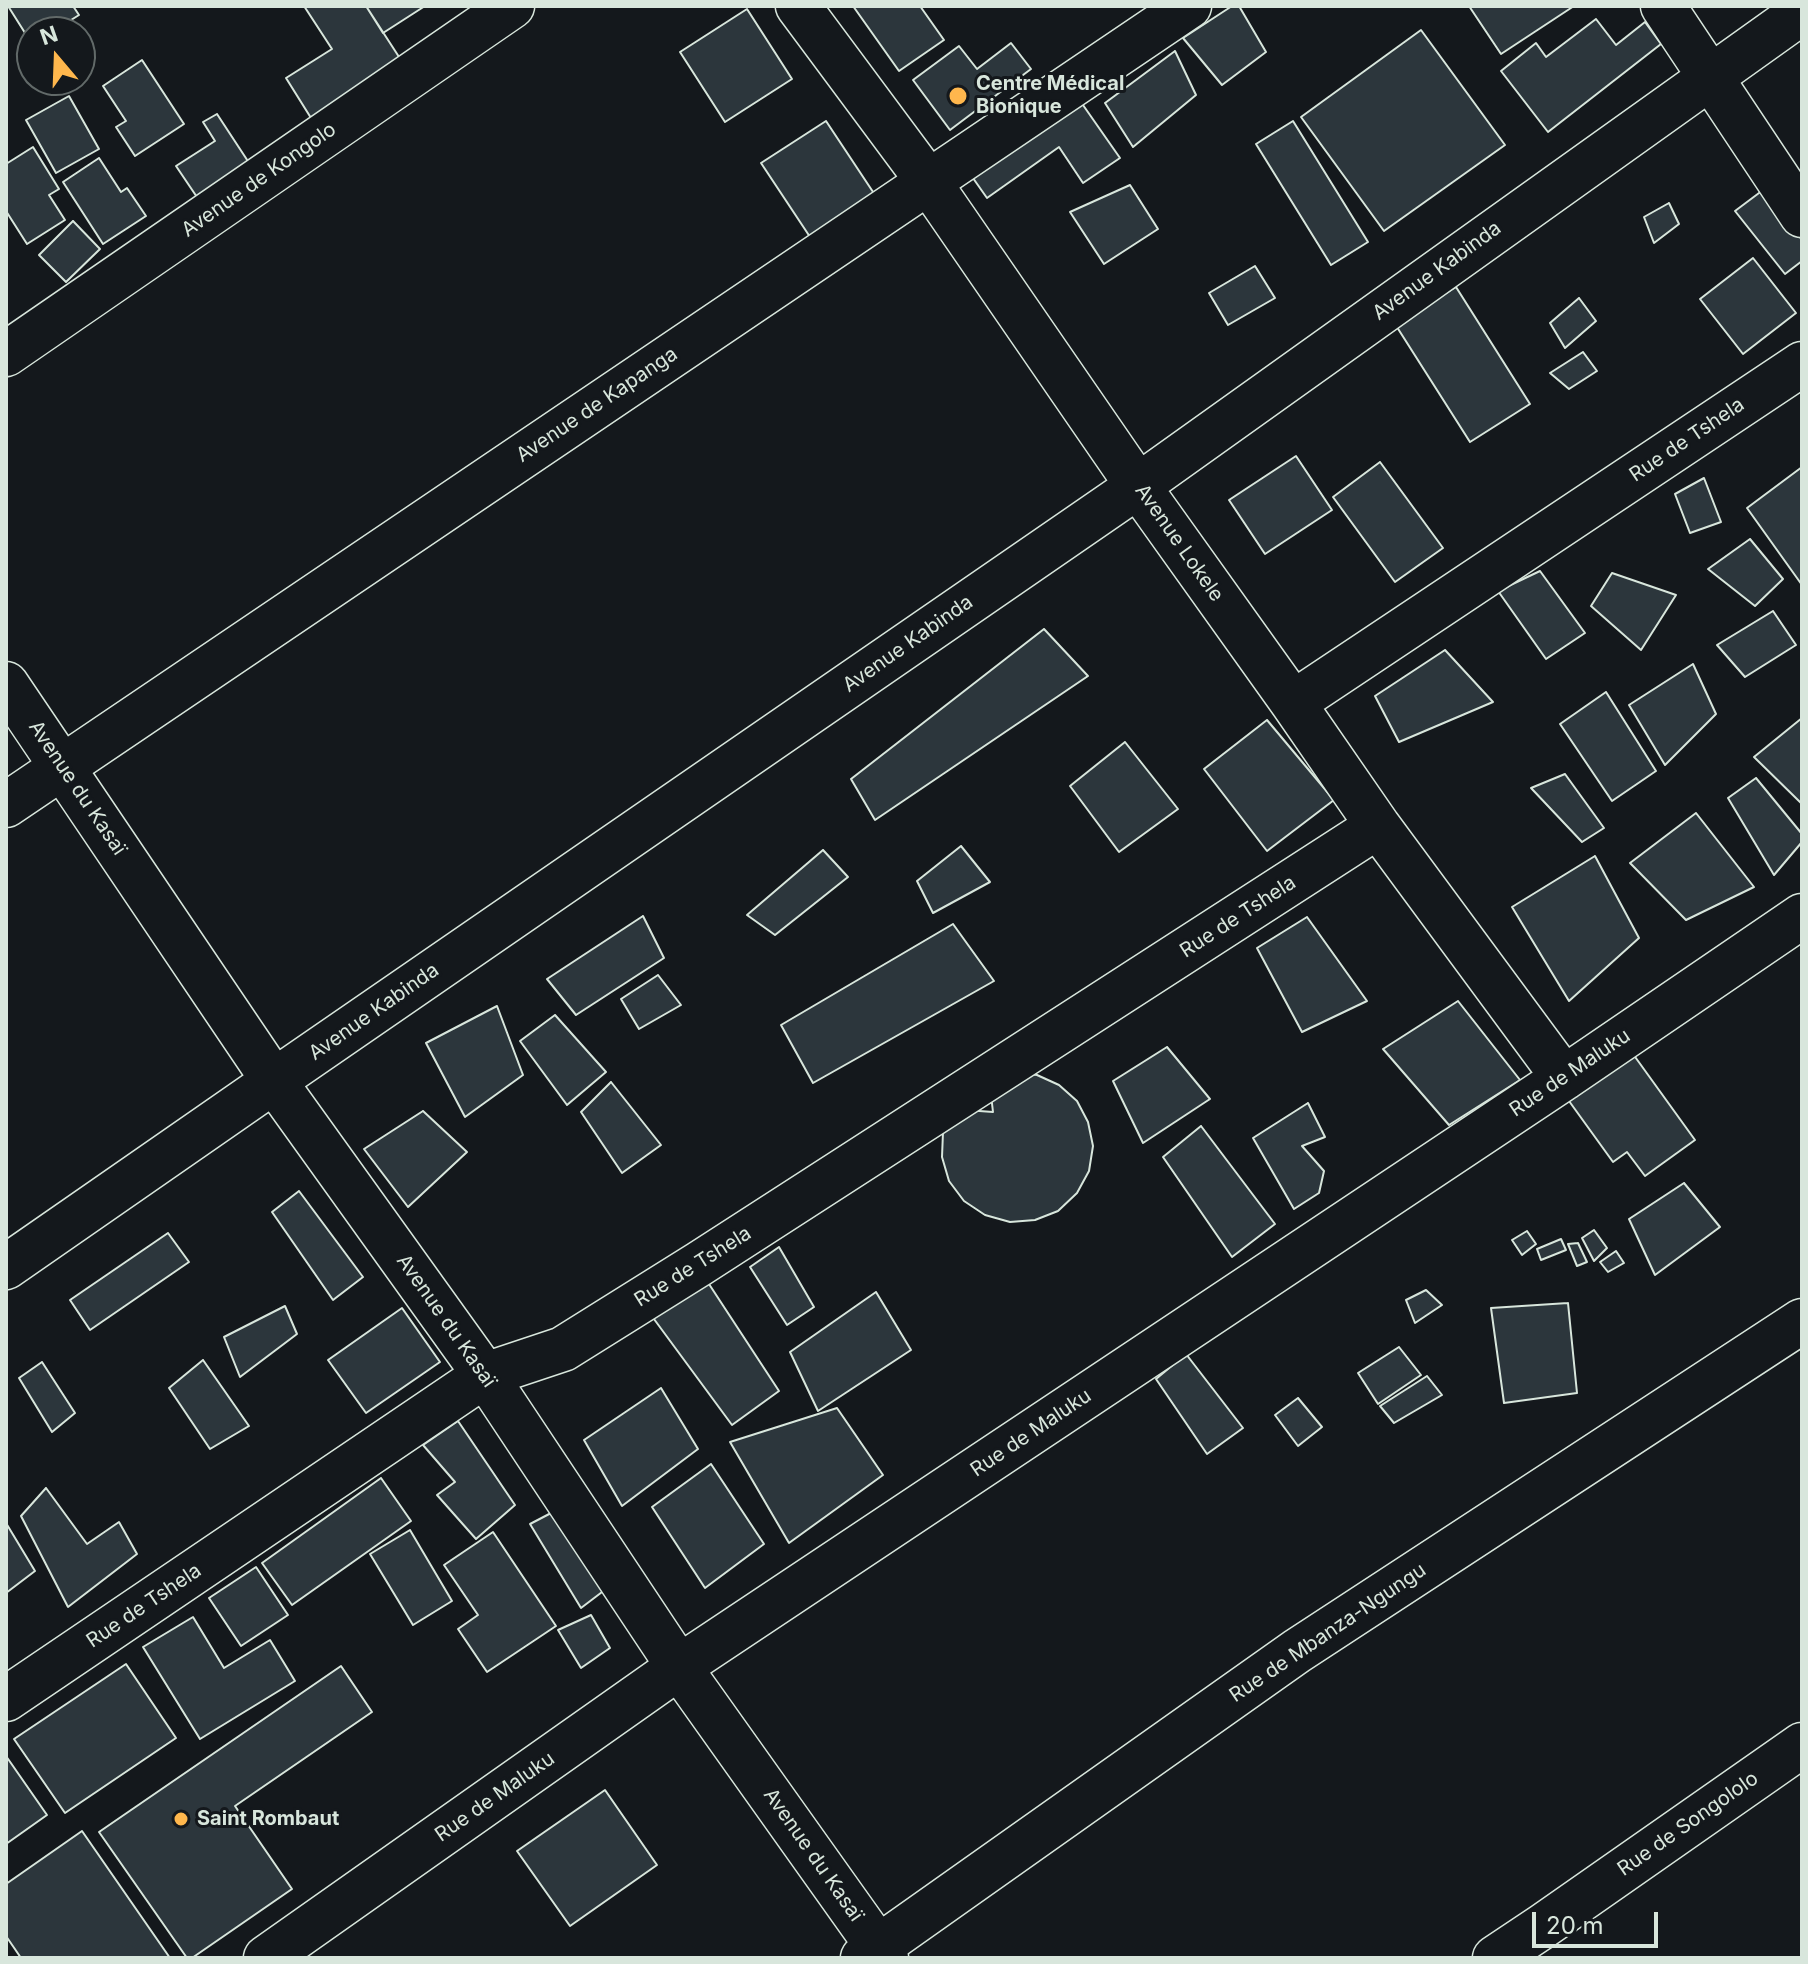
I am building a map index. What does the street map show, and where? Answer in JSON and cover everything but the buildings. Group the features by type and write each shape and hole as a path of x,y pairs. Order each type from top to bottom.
{"street":[{"name":"Avenue de Kongolo","path":"6,354 512,6"},
{"name":"Avenue Lokele","path":"798,6 928,181 1378,826 1564,1078"},
{"name":"Avenue de Kapanga","path":"6,805 1189,6"},
{"path":"1663,6 1802,215"},
{"name":"Avenue Kabinda","path":"6,1267 1138,486 1802,12"},
{"name":"Rue de Tshela","path":"1293,703 1802,364"},
{"name":"Avenue du Kasaï","path":"6,684 274,1081 485,1375 679,1667 876,1954"},
{"name":"Rue de Tshela","path":"6,1699 485,1375 563,1349 1378,826"},
{"name":"Rue de Maluku","path":"266,1958 679,1667 1802,916"},
{"name":"Rue de Mbanza-Ngungu","path":"876,1954 1297,1651 1802,1321"},
{"name":"Rue de Songololo","path":"1495,1958 1802,1745"}],"place":[{"name":"Centre Médical Bionique","path":"958,96"},
{"name":"Saint Rombaut","path":"181,1819"}]}
